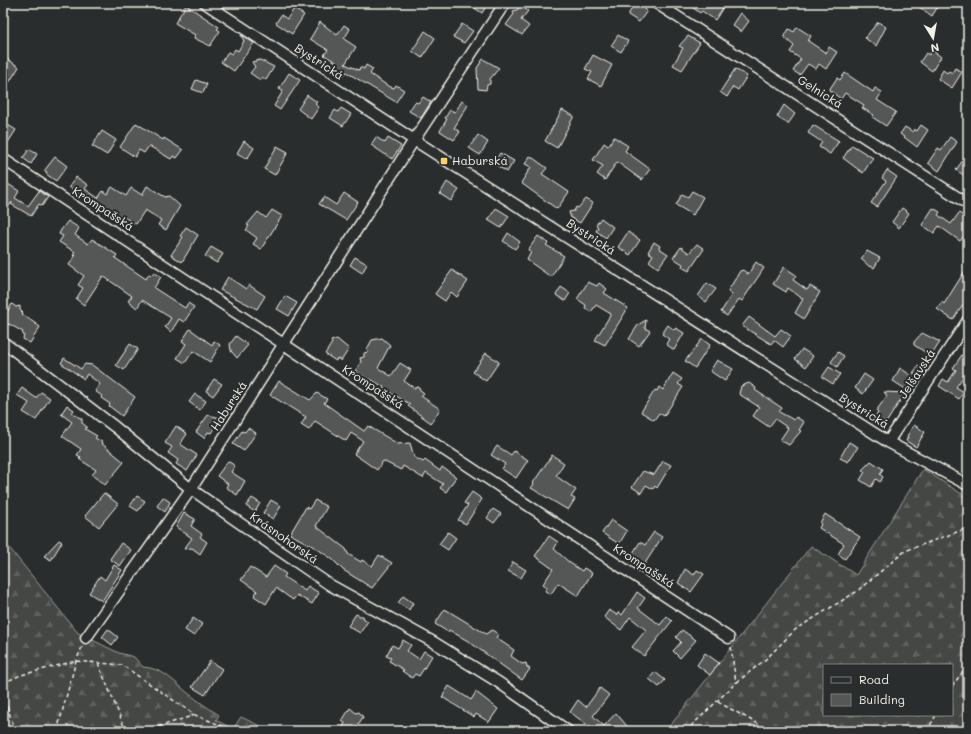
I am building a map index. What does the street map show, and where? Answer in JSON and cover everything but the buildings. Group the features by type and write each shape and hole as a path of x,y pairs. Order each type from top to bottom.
{"street":[{"name":"Bystrická","path":"205,3 414,140 888,442 968,485"},
{"name":"Haburská","path":"86,638 191,489 414,140 505,3"},
{"name":"Gelnická","path":"656,3 968,204"},
{"name":"Krompašská","path":"3,159 729,638"},
{"name":"Jelšavská","path":"888,442 968,320"},
{"name":"Krásnohorská","path":"3,342 115,426 191,489 330,585 442,647 498,682 568,731"}],"path":[{"path":"686,731 718,702 736,683 768,658 796,629 856,592 905,551 968,528"},
{"path":"57,731 76,661 86,638"},
{"path":"729,638 736,683"},
{"path":"3,683 21,675 76,661 122,665 195,716 235,731"},
{"path":"98,663 126,731"},
{"path":"953,685 968,665"},
{"path":"3,693 15,731"},
{"path":"718,702 771,731"},
{"path":"145,731 195,716"},
{"path":"927,731 935,716"}],"green space":[{"path":"923,469 968,498 968,731 666,731 811,546 856,575"},
{"path":"3,540 78,633 119,653 134,657 143,667 162,673 219,715 216,720 233,729 241,717 271,731 3,731"}],"place":[{"name":"Haburská","path":"444,161"}]}
